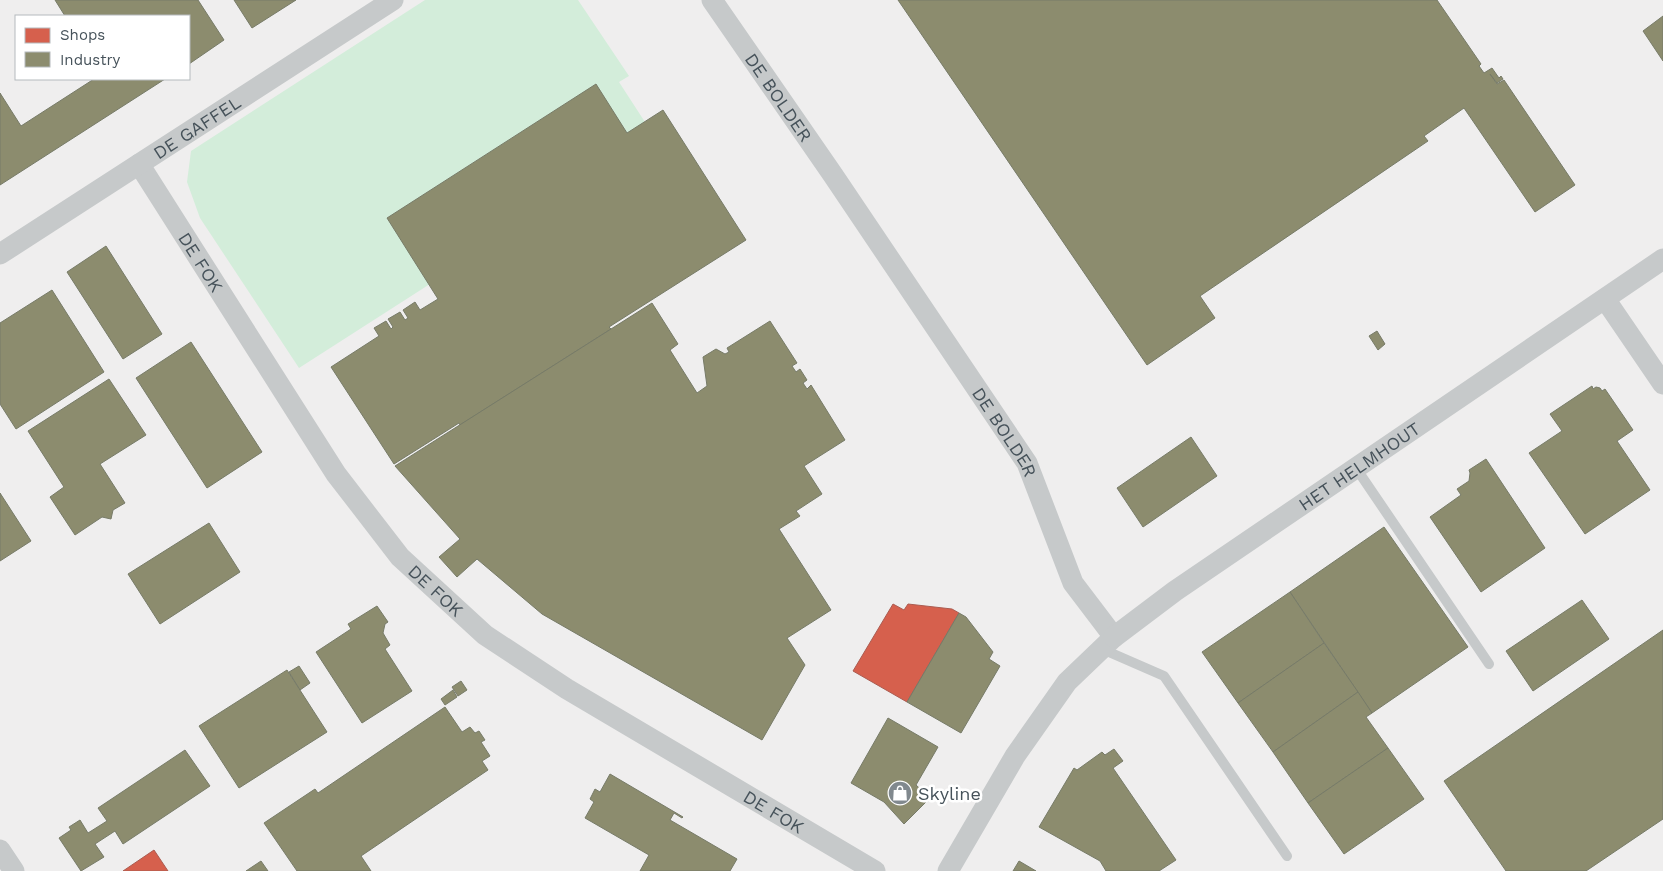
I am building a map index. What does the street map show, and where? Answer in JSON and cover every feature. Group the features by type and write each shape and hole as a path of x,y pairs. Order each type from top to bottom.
{"street":[{"name":"DE GAFFEL","path":"0,254 393,0"},
{"name":"DE BOLDER","path":"712,0 833,175 1027,463 1073,583 1108,643"},
{"name":"DE FOK","path":"139,164 336,474 400,557 485,635 542,673 875,871"},
{"name":"HET HELMHOUT","path":"1108,643 1175,591 1663,259"},
{"path":"1605,299 1663,384"},
{"path":"948,871 1020,749 1067,682 1108,643"},
{"path":"0,850 14,871"}],"lane":[{"path":"1356,468 1489,664"},
{"path":"1108,643 1164,676 1287,856"}],"green space":[{"path":"425,0 578,0 629,76 619,82 656,139 299,368 200,218 187,182 191,151"}],"building: Shops":[{"path":"893,604 904,610 908,604 952,609 959,613 907,702 853,671"},
{"path":"154,850 168,871 123,871"}],"building: Industry":[{"path":"55,0 198,0 224,40 190,63 190,15 64,15"},
{"path":"234,0 296,0 252,28"},
{"path":"898,0 1437,0 1481,64 1479,66 1484,73 1492,68 1499,78 1501,76 1503,79 1497,83 1490,74 1497,84 1504,80 1575,185 1535,212 1464,108 1424,136 1428,141 1200,296 1215,318 1147,365"},
{"path":"1663,16 1663,61 1643,31"},
{"path":"92,80 163,80 0,185 0,93 21,126"},
{"path":"596,84 627,133 663,110 746,240 609,327 611,329 460,425 459,423 394,464 331,367 379,336 374,328 386,321 391,329 393,327 388,319 400,312 405,320 408,318 403,310 415,302 420,310 438,299 387,218"},
{"path":"106,246 162,334 123,359 67,272"},
{"path":"52,290 104,372 16,429 0,404 0,323"},
{"path":"652,303 678,344 670,350 697,393 707,386 703,357 716,349 725,354 729,352 727,348 770,321 797,363 792,366 796,372 800,369 807,380 803,383 807,389 811,385 845,440 804,466 822,494 796,511 800,516 779,529 831,610 787,638 805,665 762,740 542,614 477,559 457,577 439,557 460,539 395,466"},
{"path":"1377,331 1385,344 1378,350 1369,336"},
{"path":"191,342 262,452 207,488 136,378"},
{"path":"109,379 146,435 100,464 125,503 113,510 111,519 102,517 75,535 50,497 64,487 28,431"},
{"path":"1592,386 1593,389 1596,387 1602,391 1605,389 1633,430 1617,441 1650,490 1585,534 1529,453 1562,431 1550,414"},
{"path":"1191,437 1217,476 1143,527 1117,488"},
{"path":"1486,459 1545,548 1481,592 1430,517 1461,495 1457,489 1469,481 1469,470"},
{"path":"0,493 31,541 0,561"},
{"path":"209,523 240,572 160,624 128,574"},
{"path":"1384,527 1468,647 1372,713 1290,592"},
{"path":"1290,592 1324,643 1238,703 1202,652"},
{"path":"1582,600 1609,639 1533,691 1506,651"},
{"path":"377,606 388,622 385,624 383,633 390,645 385,649 412,691 362,723 316,652 351,629 348,624"},
{"path":"959,613 966,617 993,652 989,659 1000,666 961,733 907,702"},
{"path":"1663,630 1663,819 1586,871 1506,871 1444,781"},
{"path":"1324,643 1358,692 1273,752 1238,703"},
{"path":"299,666 310,683 300,690 289,672"},
{"path":"287,670 327,732 239,788 199,726"},
{"path":"461,681 467,690 458,696 452,687"},
{"path":"453,690 457,697 445,705 441,699"},
{"path":"1358,692 1372,713 1366,717 1388,748 1308,803 1273,752"},
{"path":"445,707 462,732 470,727 475,733 479,731 485,740 481,742 490,756 482,761 488,770 361,856 371,871 297,871 264,823 315,789 318,793"},
{"path":"888,718 938,747 916,785 930,798 904,824 884,802 851,783"},
{"path":"1388,748 1424,799 1344,854 1308,803"},
{"path":"1114,749 1123,761 1113,768 1176,860 1159,871 1106,871 1100,861 1039,827 1074,768 1077,770 1102,752 1105,755"},
{"path":"185,750 210,786 123,844 115,831 95,844 104,857 81,871 59,838 71,830 69,827 80,820 88,833 107,821 98,808"},
{"path":"610,774 683,817 674,813 670,820 737,859 730,871 640,871 649,855 585,818 594,802 590,799 595,789 600,792"},
{"path":"261,861 268,871 246,871"},
{"path":"1019,861 1036,871 1013,871"}],"place":[{"name":"Skyline","path":"900,793"}]}
